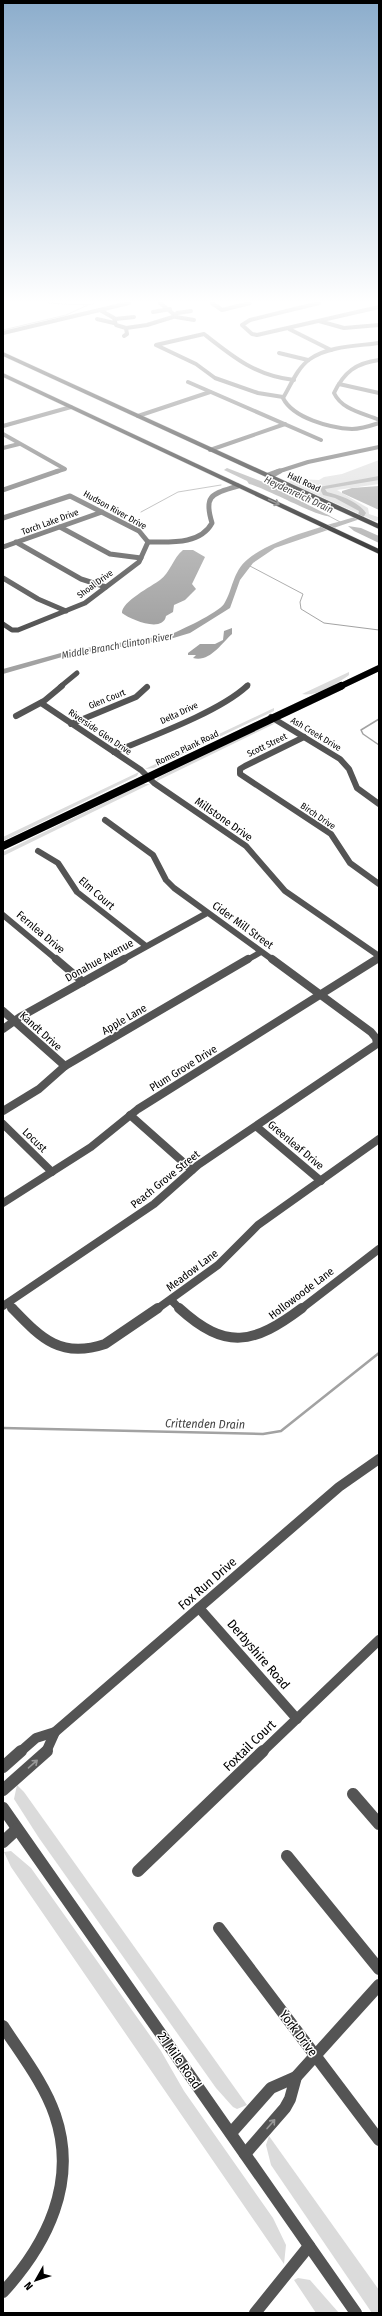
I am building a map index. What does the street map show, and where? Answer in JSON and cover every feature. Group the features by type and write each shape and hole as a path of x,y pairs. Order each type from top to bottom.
{"highway":[{"path":"80,411 379,552"},
{"name":"Hall Road","path":"127,411 186,442 210,450 379,527"},
{"path":"160,448 176,447"},
{"path":"193,464 194,461 204,457 227,458"}],"main road":[{"name":"Romeo Plank Road","path":"3,846 379,668"}],"street":[{"path":"3,426 54,411"},
{"path":"138,416 153,411"},
{"path":"255,411 321,440"},
{"path":"295,411 332,427 357,429 379,421"},
{"path":"359,411 379,421"},
{"path":"210,450 285,424"},
{"path":"3,434 65,469 3,490"},
{"path":"3,448 19,444"},
{"path":"269,476 308,462 379,447"},
{"path":"308,462 315,466"},
{"path":"148,542 185,540 205,533 212,523 207,507 208,501 217,493 238,486"},
{"name":"Hudson River Drive","path":"3,518 70,496 139,531 146,537 148,542"},
{"name":"Torch Lake Drive","path":"3,547 102,512"},
{"path":"60,527 110,554 141,558"},
{"path":"16,542 81,580 106,587"},
{"name":"Shoal Drive","path":"3,624 15,630 85,603 141,558 148,542"},
{"path":"3,578 42,601 66,611"},
{"path":"16,716 41,703 76,673"},
{"name":"Delta Drive","path":"114,752 214,706 242,691 248,685"},
{"name":"Glen Court","path":"71,724 136,697 147,687"},
{"name":"Riverside Glen Drive","path":"41,703 114,752 147,777"},
{"name":"Ash Creek Drive","path":"271,718 344,762 357,788 379,804"},
{"name":"Scott Street","path":"239,772 245,766 304,737"},
{"name":"Birch Drive","path":"239,772 243,777 331,834 350,863 379,884"},
{"name":"Millstone Drive","path":"147,777 246,846 285,891 379,957"},
{"name":"Cider Mill Street","path":"105,820 153,855 169,884 374,1034 377,1041"},
{"name":"Elm Court","path":"38,851 58,863 77,892 146,946"},
{"name":"Donahue Avenue","path":"3,1029 14,1021 207,913"},
{"name":"Fernlea Drive","path":"3,915 83,982"},
{"name":"Apple Lane","path":"3,1111 39,1089 65,1066 260,952"},
{"name":"Plum Grove Drive","path":"3,1203 100,1141 130,1115 379,957"},
{"name":"Kandt Drive","path":"3,1011 65,1066"},
{"name":"Peach Grove Street","path":"6,1305 154,1204 192,1170 374,1048 377,1041"},
{"path":"130,1115 192,1170"},
{"name":"Locust","path":"3,1124 52,1172"},
{"name":"Greenleaf Drive","path":"257,1127 321,1181"},
{"name":"Meadow Lane","path":"6,1305 38,1336 46,1341 64,1346 86,1348 113,1340 171,1300 224,1260 254,1229 379,1139"},
{"name":"Hollowoode Lane","path":"171,1300 197,1324 215,1334 234,1338 253,1337 280,1325 379,1248"},
{"name":"Fox Run Drive","path":"3,1790 46,1753 56,1732 339,1486 379,1459"},
{"name":"Derbyshire Road","path":"200,1608 297,1719"},
{"name":"Foxtail Court","path":"138,1871 379,1640"},
{"name":"Fox Run Drive","path":"3,1767 36,1738 56,1732"},
{"path":"353,1794 379,1824"},
{"name":"21 Mile Road","path":"3,1808 356,2313"},
{"path":"3,1842 17,1829"},
{"path":"287,1856 379,1969"},
{"name":"York Drive","path":"219,1928 379,2140"},
{"path":"231,2133 271,2088 296,2077 379,1985"},
{"path":"3,2026 47,2098 55,2116 62,2154 59,2189 49,2227 29,2264 3,2292"},
{"path":"245,2154 285,2108 290,2099 296,2077"},
{"path":"255,2313 309,2246"}],"shaded area":[{"path":"379,460 379,484 337,490 368,508 369,514 378,517 379,520 375,521 288,482 296,479 319,480 324,477 342,474"},
{"path":"227,468 263,482 330,516 316,513 249,484 247,481 224,470"},
{"path":"379,486 379,510 342,493 342,491 352,488"},
{"path":"348,526 361,528 379,536 379,543 354,531"},
{"path":"183,550 193,550 205,557 192,584 196,589 185,600 174,605 173,612 166,616 164,621 159,624 146,624 139,622 122,613 126,604 131,599 163,577"},
{"path":"232,628 232,634 210,655 199,659 193,658 196,655 188,655 188,653 200,644 215,644 223,640 224,631"},
{"path":"349,672 349,675 327,689 314,693 302,694"},
{"path":"274,708 274,711 154,768 145,769"},
{"path":"276,723 157,781 156,780 159,777 269,724"},
{"path":"139,772 137,776 3,841 3,837"},
{"path":"143,784 150,784 3,856 3,852"},
{"path":"17,1785 24,1792 247,2105 237,2109 233,2107 216,2088 39,1838 14,1799"},
{"path":"11,1851 31,1868 161,2051 184,2091 273,2218 286,2245 284,2264 11,1867 4,1852"},
{"path":"269,2136 379,2290 379,2313 372,2313 271,2165 266,2145"},
{"path":"298,2278 310,2280 339,2313 316,2313 294,2280"}],"waterway":[{"name":"Middle Branch Clinton River","path":"3,672 68,653 170,637 187,631 227,606 236,580 250,561 273,547 361,517 363,513 361,510 337,496 325,494 321,488 379,478"},
{"name":"Heydenreich Drain","path":"141,512 178,492 221,485"},
{"name":"Heydenreich Drain","path":"327,515 342,523"},
{"path":"248,565 303,594 300,602 301,609 324,623 379,630"},
{"path":"379,719 361,730 363,734 379,745"},
{"name":"Crittenden Drain","path":"3,1428 263,1434 281,1431 379,1353"}]}
